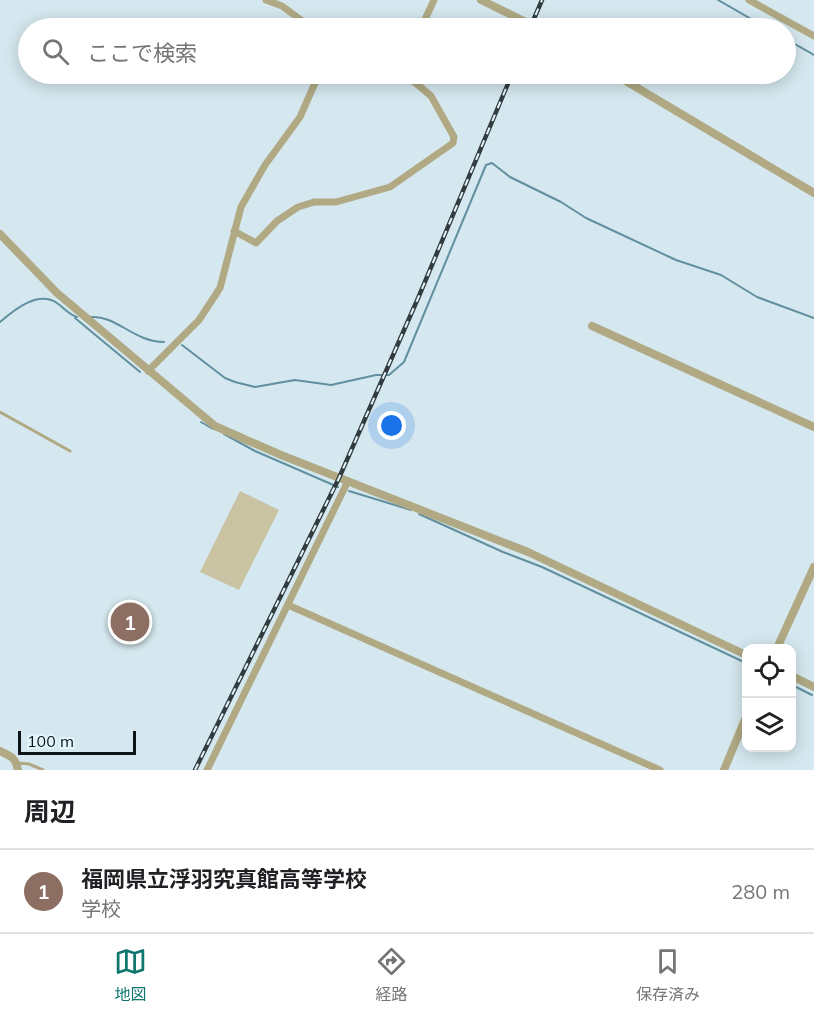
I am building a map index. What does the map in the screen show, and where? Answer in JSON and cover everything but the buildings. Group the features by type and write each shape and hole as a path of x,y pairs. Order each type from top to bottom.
{"street":[{"path":"266,0 284,3 301,18"},
{"path":"426,18 435,0"},
{"path":"481,0 518,18"},
{"path":"749,0 782,18"},
{"path":"796,26 814,36"},
{"path":"148,371 199,320 220,288 240,207 265,165 300,117 315,84"},
{"path":"234,231 256,243 277,221 298,207 314,202 336,202 390,187 453,142 454,136 431,96 417,84"},
{"path":"631,84 814,193"},
{"path":"0,234 57,293 215,426 281,455 528,552 742,653"},
{"path":"592,326 814,427"},
{"path":"207,770 348,481"},
{"path":"779,644 814,567"},
{"path":"288,605 660,770"},
{"path":"796,678 814,687"},
{"path":"724,770 742,729"},
{"path":"0,751 12,756 17,766"}],"lane":[{"path":"0,412 70,451"},
{"path":"17,766 29,764 43,770"}],"shaded area":[{"path":"240,491 279,510 239,590 200,572"}],"waterway":[{"path":"718,0 750,18"},
{"path":"796,45 814,55"},
{"path":"182,345 225,378 255,387 295,380 331,385 376,375 389,375 404,362 486,165 492,163 510,177 561,202 586,218 676,260 721,275 757,297 814,318"},
{"path":"0,322 27,303 42,299 57,303 77,317"},
{"path":"91,317 109,320 143,338 164,342"},
{"path":"75,318 140,372"},
{"path":"201,422 213,429"},
{"path":"224,434 255,451 338,487"},
{"path":"349,491 411,510"},
{"path":"419,514 542,567 742,661"},
{"path":"796,687 812,695"}],"railway":[{"path":"534,18 542,0"},
{"path":"195,770 339,478 419,296 508,84"}],"place":[{"name":"福岡県立浮羽究真館高等学校","path":"130,622"}]}
